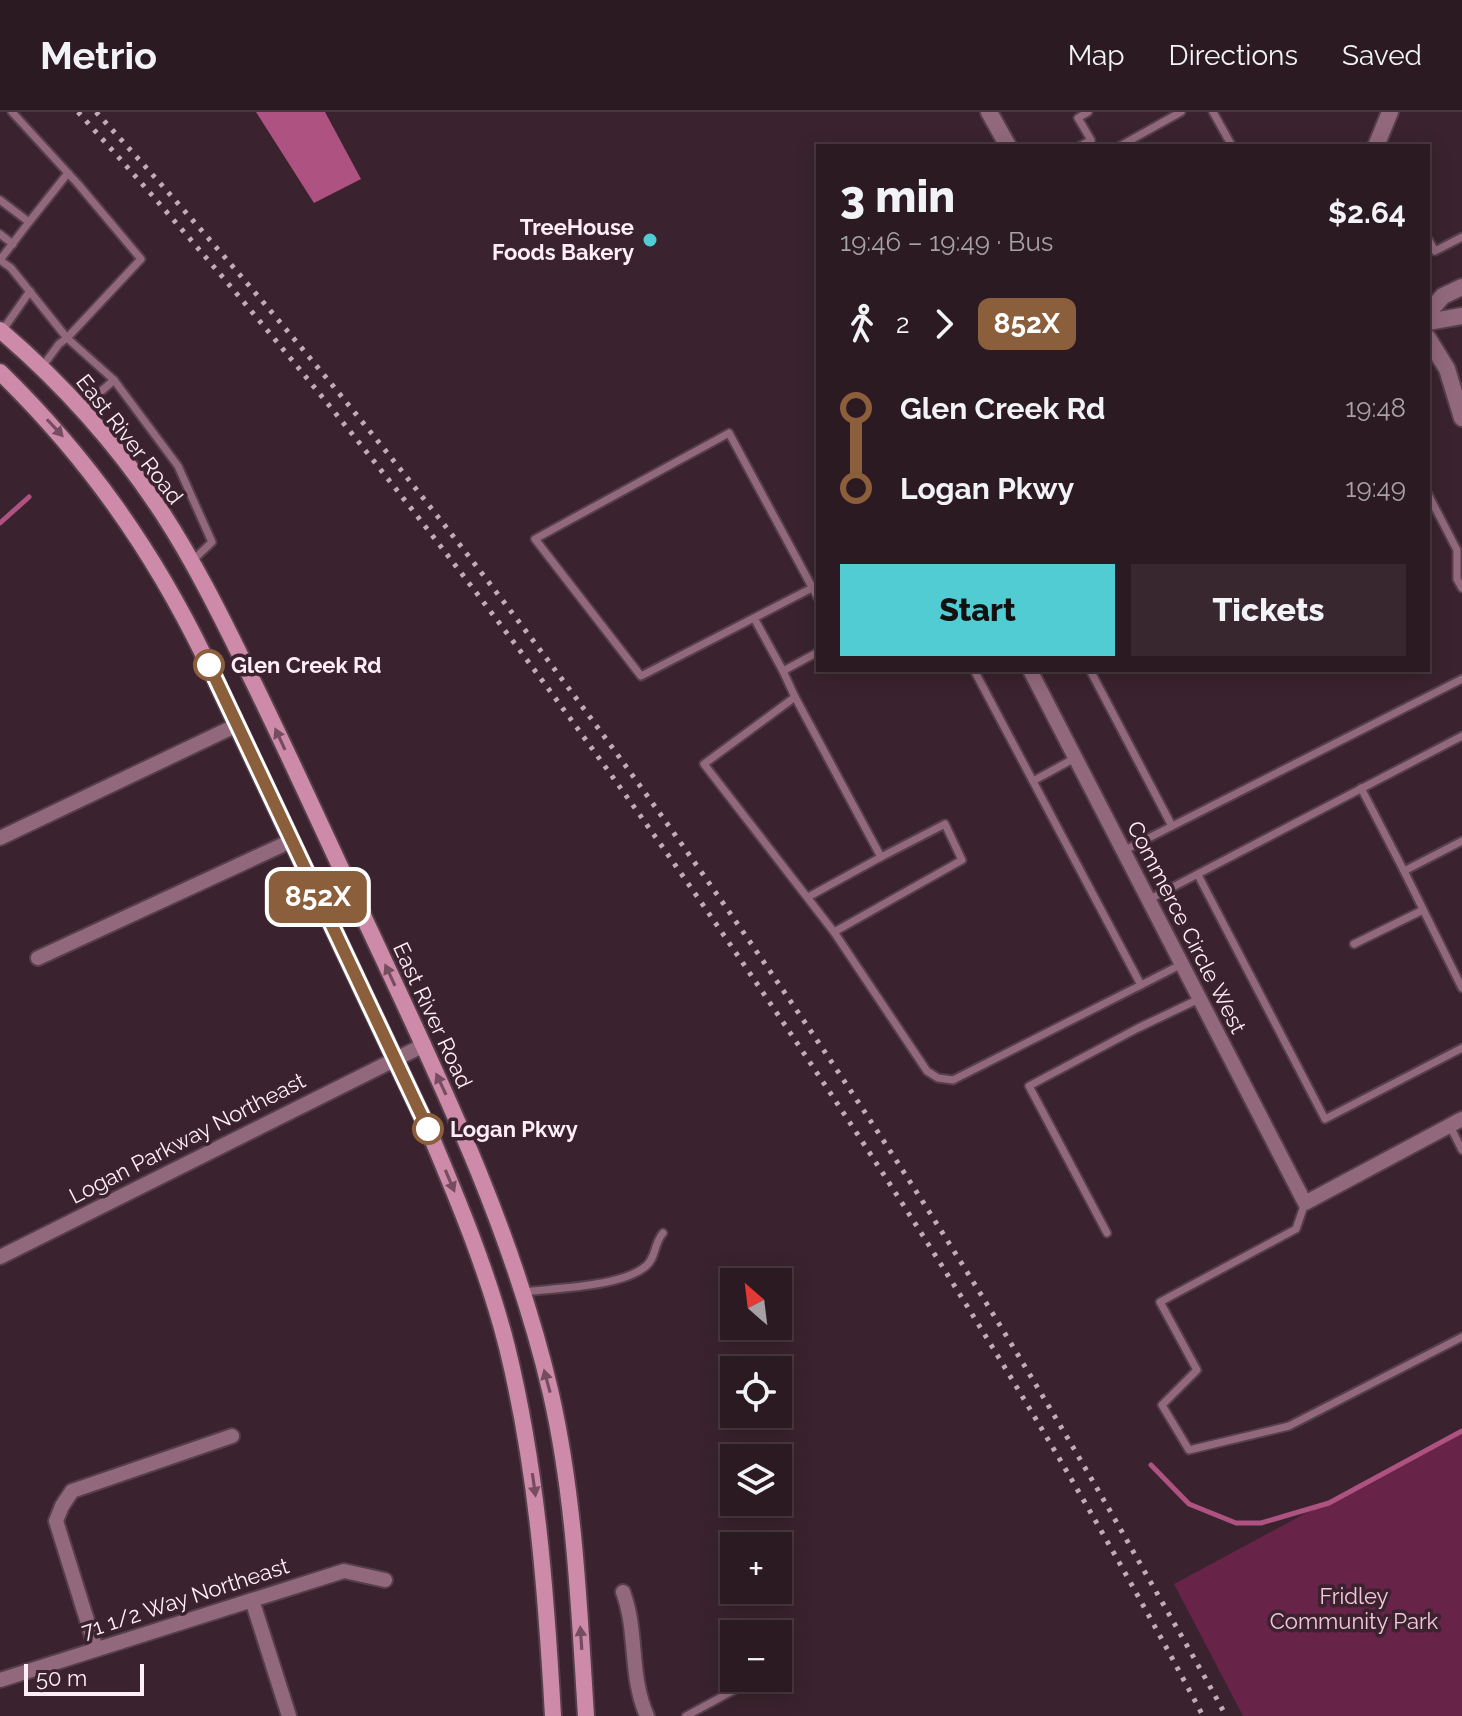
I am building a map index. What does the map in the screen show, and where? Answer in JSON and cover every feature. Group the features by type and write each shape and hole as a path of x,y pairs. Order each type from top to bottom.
{"main road":[{"name":"East River Road","path":"1,330 42,367 122,458 192,561 259,695 424,1045 494,1206 523,1292 551,1395 564,1461 573,1531 586,1716"},
{"path":"0,372 61,434 144,545 188,623 455,1192 506,1345 532,1472 540,1526 553,1716"}],"street":[{"path":"989,112 1007,144"},
{"path":"1377,144 1390,112"},
{"path":"1430,311 1443,296 1462,287"},
{"path":"1430,322 1462,316"},
{"path":"1430,341 1447,369 1460,406"},
{"name":"Commerce Circle West","path":"1031,672 1305,1203"},
{"path":"0,838 237,725"},
{"path":"38,958 291,841"},
{"name":"Logan Parkway Northeast","path":"0,1257 424,1045"},
{"path":"1305,1203 1456,1123"},
{"path":"96,1649 56,1521 62,1506 72,1491 232,1436"},
{"name":"71 1/2 Way Northeast","path":"0,1680 344,1571 385,1580"},
{"path":"623,1592 630,1610 639,1699 647,1716"},
{"path":"252,1600 289,1716"}],"lane":[{"path":"12,112 141,259 59,344 42,367"},
{"path":"1088,112 1078,118 1092,143"},
{"path":"1124,144 1181,112"},
{"path":"1213,112 1231,144"},
{"path":"68,173 0,260 11,268 67,338 114,380 178,466 212,542 192,561"},
{"path":"0,200 29,222"},
{"path":"0,234 13,244"},
{"path":"1430,242 1435,251 1462,237"},
{"path":"1,330 30,291"},
{"path":"81,409 114,380"},
{"path":"812,588 641,676 535,539 729,433 816,595"},
{"path":"1430,498 1457,550 1457,579 1462,588"},
{"path":"754,618 881,857"},
{"path":"783,671 816,653"},
{"path":"975,672 1141,985"},
{"path":"1091,672 1172,826"},
{"path":"1123,851 1462,679"},
{"path":"795,697 704,764 834,932 927,1071 938,1078 953,1080 1182,964"},
{"path":"1148,900 1462,736"},
{"path":"1033,781 1075,758"},
{"path":"1361,788 1462,988"},
{"path":"808,897 945,824 962,860 834,932"},
{"path":"1404,871 1462,841"},
{"path":"1198,875 1325,1119 1462,1048"},
{"path":"1354,944 1423,910"},
{"path":"1107,1233 1029,1086 1199,999"},
{"path":"1456,1123 1462,1150"},
{"path":"1305,1203 1296,1229 1160,1302 1197,1370 1162,1405 1189,1450 1289,1426 1462,1337"},
{"path":"523,1292 588,1284 634,1273 649,1264 657,1240 663,1233"},
{"path":"686,1716 730,1692"}],"green space":[{"name":"Fridley Community Park","path":"1462,1429 1462,1716 1243,1716 1174,1584"}],"shaded area":[{"path":"256,112 325,112 361,179 314,203"}],"waterway":[{"path":"0,523 29,497"},
{"path":"1151,1465 1189,1504 1236,1523 1261,1523 1329,1503 1462,1431"}],"railway":[{"path":"78,112 258,319 430,532 673,862 812,1065 988,1339 1152,1620 1203,1716"},
{"path":"96,112 190,217 371,432 544,655 709,883 834,1066 965,1268 1089,1474 1226,1716"}],"bus line":[{"name":"852X","path":"209,665 428,1129"}],"place":[{"name":"TreeHouse Foods Bakery","path":"650,240"},
{"name":"Glen Creek Rd","path":"209,665"},
{"name":"Logan Pkwy","path":"428,1129"}]}
